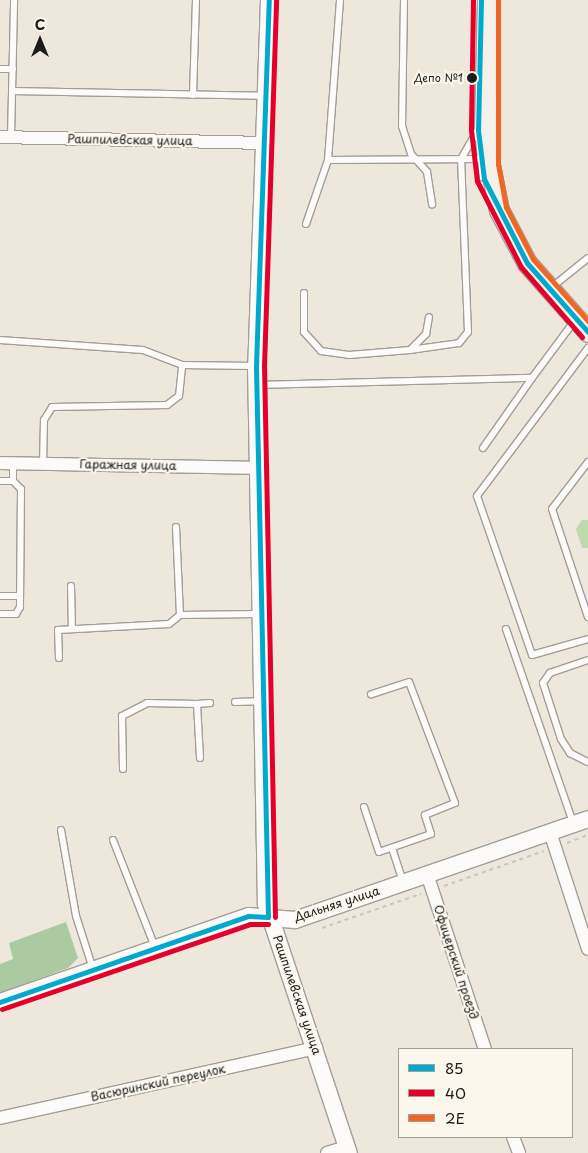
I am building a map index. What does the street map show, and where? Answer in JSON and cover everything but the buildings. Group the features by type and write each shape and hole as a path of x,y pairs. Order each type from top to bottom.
{"main road":[{"path":"490,0 490,165 499,210 514,244 549,290 582,326"}],"street":[{"name":"Рашпилевская улица","path":"269,0 262,96 256,366 258,614 268,917 316,1048 348,1150"},
{"name":"Рашпилевская улица","path":"6,137 261,144"},
{"name":"Гаражная улица","path":"6,463 256,468"},
{"name":"Дальняя улица","path":"0,1002 249,916 295,920 404,882 429,882 552,840 581,821"},
{"path":"552,840 588,950"},
{"name":"Офицерский проезд","path":"429,882 484,1048"},
{"name":"Васюринский переулок","path":"0,1118 316,1048"},
{"path":"513,1138 519,1153"},
{"path":"327,1153 348,1150"}],"lane":[{"path":"6,137 12,91 14,0"},
{"path":"193,95 196,0"},
{"path":"306,224 328,160 340,0"},
{"path":"404,0 402,126 416,159 427,172 432,205"},
{"path":"481,0 479,159 499,210"},
{"path":"0,68 13,69"},
{"path":"12,91 262,96"},
{"path":"304,293 304,332 321,351 349,355 410,350 459,343 468,332 461,159 478,130"},
{"path":"328,160 479,159"},
{"path":"549,290 588,258"},
{"path":"410,350 426,334 429,317"},
{"path":"483,448 532,378 582,326"},
{"path":"0,340 143,350 182,365 256,366"},
{"path":"588,348 477,496 532,655 588,639"},
{"path":"43,464 44,420 52,407 167,405 179,396 182,365"},
{"path":"256,385 532,378"},
{"path":"588,462 552,509 588,617"},
{"path":"0,614 16,614 20,596 21,489 13,481 6,463"},
{"path":"0,480 13,481"},
{"path":"176,527 180,615"},
{"path":"71,586 72,629"},
{"path":"0,596 20,596"},
{"path":"59,658 58,630 169,624 180,615 258,614"},
{"path":"506,628 581,821"},
{"path":"588,660 550,674 543,683 561,739 570,753 588,762"},
{"path":"364,807 379,852 431,834 425,815 454,803 409,682 371,694"},
{"path":"235,702 260,701"},
{"path":"123,769 122,716 147,704 210,703"},
{"path":"197,704 200,758"},
{"path":"61,830 76,916 93,969"},
{"path":"114,840 155,947"},
{"path":"392,848 404,882"}],"path":[{"path":"322,928 429,882 552,840 588,835"}],"green space":[{"path":"582,520 588,520 588,548 582,548 576,529"},
{"path":"66,922 78,958 68,968 0,993 0,964 13,959 9,943"}],"transit line":[{"name":"85","path":"268,917 256,366 269,0"},
{"name":"40","path":"275,917 264,366 276,0"},
{"name":"40","path":"473,0 471,130 477,181 521,267 582,337"},
{"name":"85","path":"481,0 478,130 484,179 527,263 588,332"},
{"name":"2Е","path":"498,0 498,164 506,207 533,259 588,321"},
{"name":"85","path":"0,1002 249,916 268,917"},
{"name":"40","path":"2,1009 250,924 268,924"}],"place":[{"name":"Депо №1","path":"472,78"}]}
